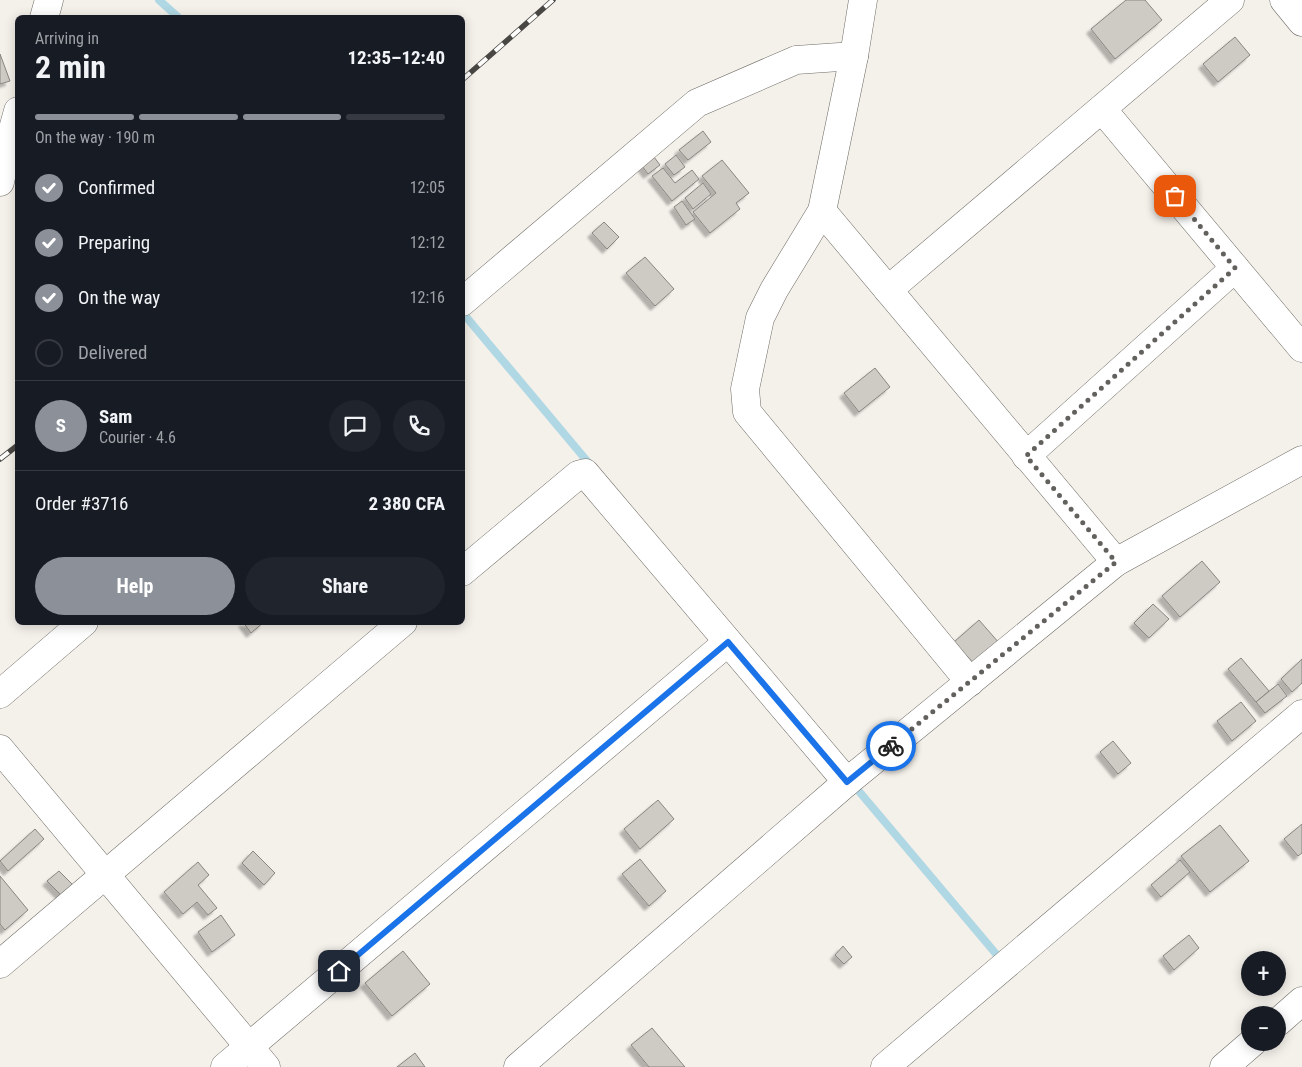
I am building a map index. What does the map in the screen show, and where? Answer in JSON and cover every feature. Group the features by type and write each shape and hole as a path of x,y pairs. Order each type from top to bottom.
{"street":[{"path":"45,15 49,0"},
{"path":"863,0 854,56 822,211 774,290 760,318 745,390 747,412 970,682"},
{"path":"888,290 1230,0"},
{"path":"1284,0 1302,22"},
{"path":"465,299 697,103 796,60 854,56"},
{"path":"0,108 15,103"},
{"path":"1102,109 1302,348"},
{"path":"0,182 15,123"},
{"path":"822,211 1116,562"},
{"path":"1026,456 1235,268"},
{"path":"518,1067 847,782 1116,562 1301,462"},
{"path":"465,569 578,475 585,473 847,782"},
{"path":"0,694 80,625"},
{"path":"0,964 399,625"},
{"path":"225,1067 728,642"},
{"path":"885,1067 1302,714"},
{"path":"0,749 266,1067"},
{"path":"1286,1015 1302,1001"},
{"path":"1224,1067 1243,1051"}],"building":[{"path":"1126,0 1145,0 1162,20 1115,59 1091,29"},
{"path":"1235,37 1250,55 1218,82 1203,64"},
{"path":"0,54 10,81 0,84"},
{"path":"703,131 711,142 688,160 679,150"},
{"path":"676,155 685,167 674,175 665,164"},
{"path":"654,157 660,165 648,174 642,166"},
{"path":"722,160 749,193 736,203 740,209 710,233 693,212 716,193 702,176"},
{"path":"663,168 675,183 692,170 699,179 672,201 652,176"},
{"path":"703,183 711,194 693,209 685,198"},
{"path":"682,201 695,219 686,225 674,207"},
{"path":"604,222 619,237 607,249 592,233"},
{"path":"645,257 674,289 655,306 626,273"},
{"path":"875,368 890,387 859,412 844,393"},
{"path":"1202,561 1220,582 1180,617 1162,596"},
{"path":"1153,604 1169,619 1149,638 1134,623"},
{"path":"979,620 1000,644 976,666 954,642"},
{"path":"245,625 260,625 251,633"},
{"path":"1241,658 1269,691 1256,702 1228,669"},
{"path":"1302,659 1302,683 1292,692 1281,679"},
{"path":"1278,684 1287,696 1265,713 1256,702"},
{"path":"1241,702 1256,721 1232,741 1217,721"},
{"path":"1113,741 1131,763 1118,774 1100,752"},
{"path":"658,800 674,819 640,849 624,829"},
{"path":"1302,824 1302,853 1298,856 1284,839"},
{"path":"1220,825 1249,861 1210,892 1181,856"},
{"path":"35,829 44,839 8,871 0,861"},
{"path":"253,851 275,873 264,885 242,863"},
{"path":"640,859 666,891 649,906 622,874"},
{"path":"1180,860 1190,872 1161,897 1151,885"},
{"path":"198,862 209,875 198,885 217,908 208,915 197,902 183,914 164,892"},
{"path":"59,871 74,886 63,897 47,881"},
{"path":"0,876 28,910 5,930 0,924"},
{"path":"221,915 235,935 212,952 198,932"},
{"path":"1189,935 1199,948 1174,970 1163,956"},
{"path":"843,946 852,957 844,964 835,955"},
{"path":"403,951 430,984 392,1016 365,983"},
{"path":"652,1028 685,1067 649,1067 631,1045"},
{"path":"415,1053 425,1067 397,1067"}],"waterway":[{"path":"159,0 176,15"},
{"path":"465,316 592,467"},
{"path":"852,783 1002,961"}],"railway":[{"path":"465,77 553,0"},
{"path":"0,459 15,447"}],"way so far":[{"path":"891,746 1116,562 1026,456 1235,268 1175,196"}],"route":[{"path":"339,971 728,642 847,782 891,746"}]}
